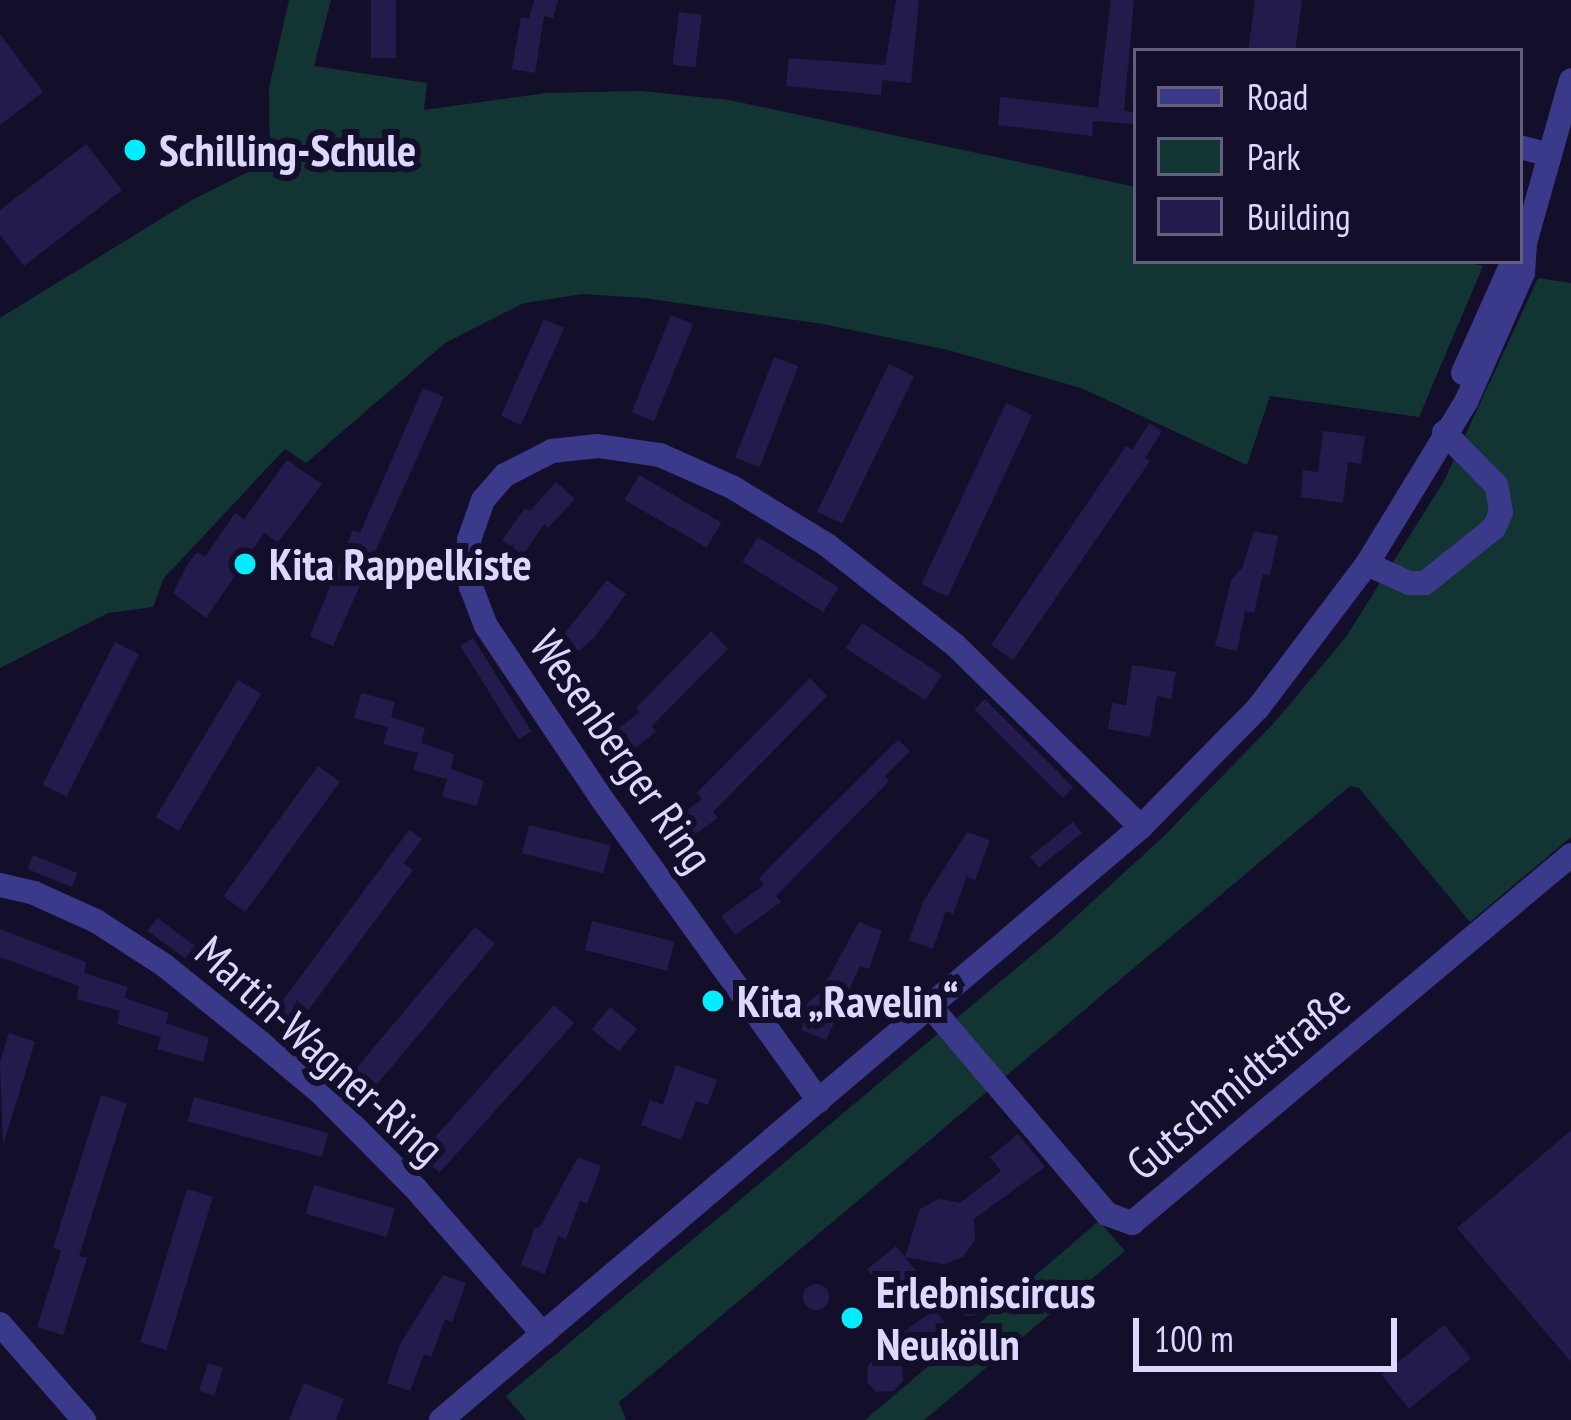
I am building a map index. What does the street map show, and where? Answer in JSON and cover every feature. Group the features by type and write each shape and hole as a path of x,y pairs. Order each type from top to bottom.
{"street":[{"path":"1523,239 1571,80"},
{"path":"1523,148 1550,155"},
{"path":"441,1420 1141,827 1258,708 1367,564 1466,402 1506,318 1523,273 1521,264"},
{"path":"1367,564 1396,578 1425,584 1494,528 1501,512 1496,484 1444,432"},
{"name":"Wesenberger Ring","path":"819,1101 496,645 471,587 470,540 483,500 505,476 552,451 621,448 681,462 761,503 853,564 965,653 1141,827"},
{"name":"Gutschmidtstraße","path":"930,1006 1109,1217 1132,1222 1571,855"},
{"name":"Martin-Wagner-Ring","path":"0,885 58,902 119,935 274,1054 416,1189 543,1334"},
{"path":"0,1324 84,1420"}],"green space":[{"path":"289,0 331,0 314,66 427,83 424,110 546,93 641,91 729,100 1133,186 1133,264 1483,266 1419,417 1270,396 1247,465 1081,388 948,350 823,324 644,298 583,294 524,303 445,343 306,463 285,449 164,578 153,607 108,613 0,668 0,318 190,201 270,161 269,88"},
{"path":"1538,278 1571,283 1571,837 1470,922 1359,788 1350,786 619,1402 626,1420 526,1420 506,1396 1057,934 1163,837 1274,723 1346,637 1444,481"},
{"path":"1099,1221 1125,1251 924,1420 865,1420"}],"building":[{"path":"371,0 396,0 396,58 371,58"},
{"path":"534,0 558,0 553,18 544,16 535,73 512,69 521,17 529,19"},
{"path":"896,0 919,0 911,83 882,80 881,95 786,86 789,58 885,65"},
{"path":"1111,0 1134,0 1124,111 1133,112 1133,124 1093,121 1092,136 998,125 1000,97 1098,108"},
{"path":"1255,0 1302,0 1295,48 1248,48"},
{"path":"679,12 702,15 695,67 673,65"},
{"path":"0,34 43,92 0,125"},
{"path":"86,144 122,190 24,266 0,235 0,210"},
{"path":"671,315 693,324 654,421 632,412"},
{"path":"544,319 564,328 521,425 501,416"},
{"path":"774,357 798,366 760,467 735,458"},
{"path":"889,364 914,376 842,524 817,511"},
{"path":"423,388 444,397 333,646 310,636 353,530 360,533"},
{"path":"1006,403 1032,415 948,597 921,584"},
{"path":"1149,423 1162,431 1145,458 1150,461 1013,660 991,645 1126,446 1132,450"},
{"path":"1323,431 1365,436 1361,464 1348,462 1343,503 1301,497 1303,470 1318,472"},
{"path":"287,460 322,484 278,542 264,533 206,618 173,593 187,565 197,552 205,557 235,513 244,519"},
{"path":"639,475 721,522 707,548 624,500"},
{"path":"556,482 575,499 548,528 544,524 523,555 502,540 525,508 530,511"},
{"path":"1254,531 1278,536 1270,575 1263,574 1254,613 1245,611 1237,651 1215,646 1231,580 1242,568"},
{"path":"758,537 839,587 823,612 743,562"},
{"path":"607,580 626,594 594,638 552,673 537,656 561,638"},
{"path":"862,623 942,675 925,700 846,648"},
{"path":"711,631 728,649 652,726 656,732 612,765 597,745 640,712 636,708"},
{"path":"473,638 531,731 519,739 460,646"},
{"path":"115,642 139,654 66,797 42,785"},
{"path":"1132,665 1176,672 1171,699 1157,696 1150,737 1108,729 1112,703 1126,705"},
{"path":"810,678 827,696 713,812 718,818 673,850 659,831 702,799 697,793"},
{"path":"238,680 261,694 179,831 156,817"},
{"path":"361,693 395,702 391,717 425,728 421,743 454,754 451,769 484,781 477,806 442,797 447,779 413,770 418,753 383,744 388,727 354,718"},
{"path":"985,699 1073,787 1063,798 974,710"},
{"path":"898,740 910,751 885,776 889,781 776,896 781,902 735,935 721,916 764,885 759,879"},
{"path":"318,766 340,782 245,912 223,896"},
{"path":"1073,822 1082,833 1039,867 1030,857"},
{"path":"529,825 611,845 603,873 522,853"},
{"path":"409,830 422,839 404,863 413,870 291,1033 272,1015"},
{"path":"967,832 990,840 975,880 967,876 953,914 946,911 933,949 909,940 923,902"},
{"path":"33,855 78,873 72,887 27,869"},
{"path":"157,918 195,946 186,959 148,931"},
{"path":"592,921 674,942 667,971 585,950"},
{"path":"859,922 882,931 869,969 860,966 826,1040 802,1030 807,1003 820,993"},
{"path":"475,927 495,944 365,1098 345,1082"},
{"path":"0,929 86,962 84,973 127,987 125,998 169,1013 166,1023 209,1038 203,1062 157,1049 161,1037 117,1024 120,1011 76,999 79,986 0,957"},
{"path":"554,1005 574,1023 440,1172 420,1154"},
{"name":"Kita „Ravelin“","path":"610,1007 637,1029 619,1052 592,1030"},
{"path":"9,1033 35,1042 3,1145 0,1062"},
{"path":"676,1065 717,1080 708,1105 696,1101 681,1140 641,1125 650,1100 663,1105"},
{"path":"101,1095 127,1103 79,1256 87,1258 63,1335 37,1327 61,1251 53,1248"},
{"path":"194,1097 328,1133 322,1157 188,1121"},
{"path":"1571,1130 1571,1362 1457,1228"},
{"path":"1018,1134 1045,1167 974,1219 975,1240 963,1257 944,1264 905,1257 920,1209 939,1199 960,1203 1001,1171 990,1157"},
{"path":"578,1157 601,1166 587,1204 580,1201 566,1239 558,1236 545,1274 521,1265 535,1227 539,1228"},
{"path":"314,1185 395,1208 386,1237 306,1214"},
{"path":"187,1189 213,1197 166,1350 140,1342"},
{"path":"896,1246 923,1279 894,1303 867,1269"},
{"path":"443,1275 466,1283 452,1322 445,1319 431,1357 424,1354 410,1391 387,1383 400,1344"},
{"path":"816,1284 829,1297 816,1310 803,1297"},
{"path":"970,1288 980,1292 984,1302 980,1312 970,1316 960,1312 956,1302 960,1292"},
{"path":"935,1309 950,1331 902,1366 903,1381 894,1391 876,1392 867,1382 868,1365 882,1355 912,1357 897,1337"},
{"path":"1444,1325 1471,1358 1409,1409 1382,1375"},
{"path":"208,1363 223,1368 214,1396 199,1391"},
{"path":"304,1383 344,1399 336,1420 289,1420"}],"place":[{"name":"Schilling-Schule","path":"135,150"},
{"name":"Kita Rappelkiste","path":"245,564"},
{"name":"Kita „Ravelin“","path":"713,1001"},
{"name":"Erlebniscircus Neukölln","path":"852,1318"}]}
